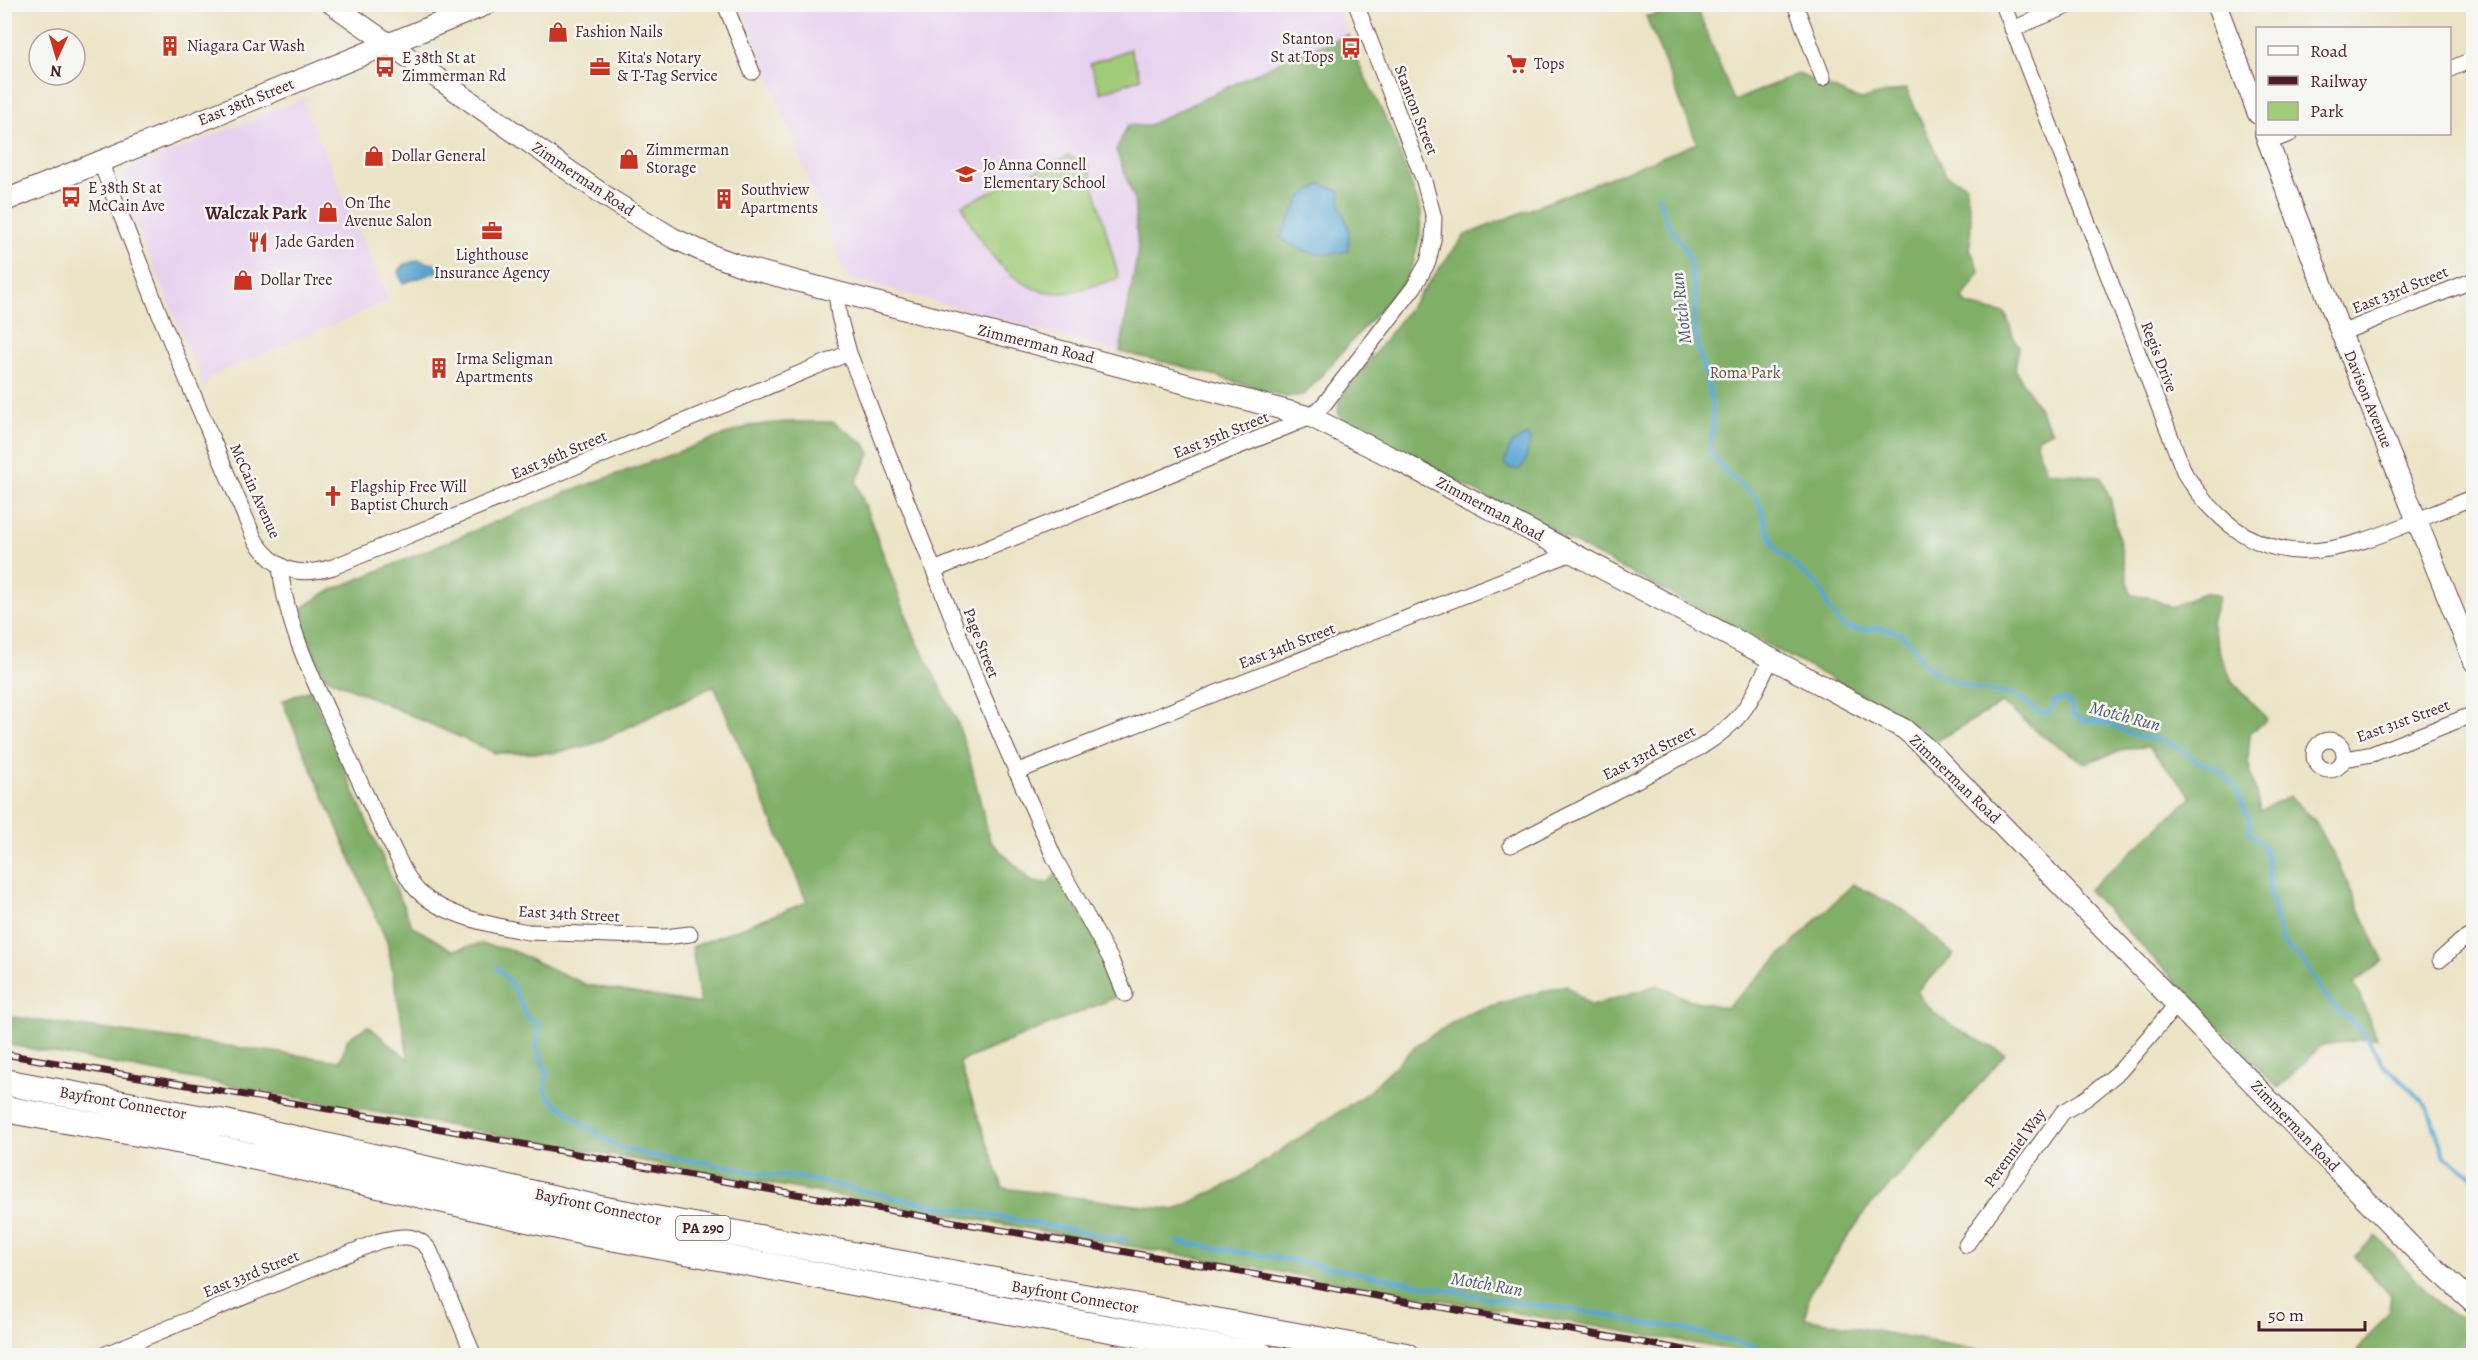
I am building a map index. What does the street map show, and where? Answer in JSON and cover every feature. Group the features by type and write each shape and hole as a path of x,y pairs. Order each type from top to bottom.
{"highway":[{"name":"Bayfront Connector","path":"4,1082 225,1123 595,1208 1406,1356"},
{"name":"Bayfront Connector","path":"4,1109 199,1144 589,1233 1262,1356"}],"main road":[{"name":"East 38th Street","path":"4,201 487,4"}],"street":[{"name":"Zimmerman Road","path":"332,4 608,198 673,238 747,268 1311,417 1904,729 1919,741 2177,1004 2413,1248 2474,1303"},
{"path":"725,4 752,72"},
{"name":"Stanton Street","path":"1356,4 1424,181 1432,208 1434,231"},
{"path":"1795,4 1823,78"},
{"name":"Regis Drive","path":"2003,4 2185,474 2212,510 2239,532 2271,546 2294,551 2334,549 2356,543 2474,497"},
{"path":"2012,29 2073,4"},
{"path":"2216,4 2256,109"},
{"path":"2451,69 2474,59"},
{"path":"2266,138 2284,135"},
{"name":"Davison Avenue","path":"2266,138 2341,333 2474,663"},
{"name":"McCain Avenue","path":"100,161 167,334 255,540 265,556 280,565"},
{"name":"East 35th Street","path":"934,570 1311,417 1325,403 1414,287 1428,262 1434,231"},
{"name":"East 33rd Street","path":"2341,333 2474,280"},
{"name":"Page Street","path":"836,292 839,316 849,353 979,686 1054,857 1111,960 1125,994"},
{"name":"East 36th Street","path":"280,565 294,572 309,573 333,567 849,353"},
{"name":"East 34th Street","path":"1016,772 1572,553"},
{"name":"East 34th Street","path":"280,565 282,591 288,611 320,693 375,816 418,891 448,910 506,928 538,934 665,937 690,934"},
{"name":"East 33rd Street","path":"1511,845 1701,747 1723,733 1739,720 1771,659"},
{"name":"East 31st Street","path":"2344,759 2372,754 2474,714"},
{"path":"2440,960 2460,942 2474,934"},
{"name":"Perenniel Way","path":"1966,1245 2063,1112 2087,1098 2120,1071 2177,1004"},
{"name":"East 33rd Street","path":"101,1356 393,1237 417,1238 425,1243 474,1356"}],"shaded area":[{"name":"Jo Anna Connell Elementary School","path":"741,5 1336,5 1348,35 1288,58 1147,126 1128,125 1116,150 1134,198 1138,251 1120,352 847,278"},
{"path":"307,97 304,104 389,301 217,373 209,379 205,389 123,193 124,176 130,169"}],"green space":[{"name":"Roma Park","path":"1697,8 1734,101 1798,74 1860,100 1906,88 1946,175 1965,184 1971,216 1970,249 1980,272 1963,298 1968,305 2006,314 2014,339 2019,346 2015,369 2052,431 2038,438 2036,444 2047,472 2101,477 2110,498 2131,595 2148,596 2171,608 2205,592 2219,596 2211,622 2221,657 2232,681 2267,720 2250,733 2248,761 2260,811 2290,796 2316,822 2338,863 2383,961 2354,983 2377,1038 2322,1045 2278,1088 2088,890 2192,797 2149,747 2129,748 2085,763 2044,737 2002,703 1935,742 1921,730 1862,695 1341,420 1338,412 1339,400 1465,235 1697,143 1646,16"},
{"path":"1348,35 1356,58 1391,130 1421,211 1420,234 1414,261 1405,281 1304,395 1286,397 1185,367 1120,352 1138,251 1134,198 1116,150 1128,125 1147,126 1288,58"},
{"path":"1130,49 1141,78 1101,93 1090,64"},
{"path":"1068,156 1088,165 1119,278 1075,291 1050,292 1033,288 1017,279 1003,267 979,237 962,205"},
{"path":"785,422 833,422 865,444 870,454 856,482 913,633 957,721 971,764 990,841 1033,882 1048,883 1057,873 1092,934 1119,996 959,1062 1003,1188 1175,1210 1233,1182 1367,1093 1419,1043 1465,1015 1483,1008 1566,985 1591,1006 1658,985 1687,999 1727,1008 1853,884 1907,912 1954,955 1917,991 1924,1002 1944,1021 2005,1054 1925,1149 1867,1209 1810,1292 1805,1318 2006,1355 1760,1355 723,1176 5,1044 4,1016 340,1061 348,1038 368,1026 409,1060 387,942 282,701 310,690 412,926 452,950 481,944 511,950 587,985 700,1004 692,947 807,902 714,686 591,745 554,753 495,753 323,676 297,612 323,594 562,494 749,426"},
{"path":"2376,1236 2444,1310 2473,1322 2473,1355 2354,1355 2388,1313 2391,1296 2355,1256"}],"water":[{"path":"1321,184 1340,191 1341,208 1349,228 1348,251 1328,254 1312,253 1297,248 1280,238 1301,197"},
{"path":"418,260 442,266 443,270 403,283 398,272 404,265"},
{"path":"1527,435 1530,439 1526,461 1519,470 1510,468 1504,464 1512,443"}],"waterway":[{"name":"Motch Run","path":"1658,195 1668,224 1685,249 1690,263 1696,301 1694,319 1699,352 1710,392 1713,420 1710,451 1727,473 1756,497 1777,550 1820,587 1831,613 1844,627 1859,630 1883,628 1900,633 1913,646 1925,665 1944,677 1975,689 2016,695 2042,714 2052,711 2054,701 2064,699 2072,705 2072,714 2082,720 2105,723 2134,735 2171,743 2197,761 2218,769 2236,788 2250,823 2249,832 2260,841 2266,852 2271,899 2281,941 2302,961 2332,1005 2363,1032 2384,1066 2402,1080 2428,1108 2444,1155 2474,1177"},
{"path":"497,967 511,983 528,1019 539,1023 536,1048 548,1074 544,1089 550,1099 621,1148 649,1155 711,1163 768,1175 803,1178 917,1202 1127,1240"},
{"name":"Motch Run","path":"1178,1242 1286,1259 1505,1301 1608,1315 1642,1324 1676,1327 1790,1356"},
{"name":"Motch Run","path":"1806,1356 1821,1356"}],"railway":[{"path":"4,1054 387,1119 756,1187 1719,1356"}],"place":[{"name":"Fashion Nails","path":"558,32"},
{"name":"Niagara Car Wash","path":"170,46"},
{"name":"Stanton St at Tops","path":"1351,48"},
{"name":"Tops","path":"1517,64"},
{"name":"E 38th St at Zimmerman Rd","path":"385,67"},
{"name":"Kita's Notary & T-Tag Service","path":"600,67"},
{"name":"Dollar General","path":"374,156"},
{"name":"Zimmerman Storage","path":"629,159"},
{"name":"Jo Anna Connell Elementary School","path":"966,174"},
{"name":"E 38th St at McCain Ave","path":"71,197"},
{"name":"Southview Apartments","path":"724,199"},
{"name":"On The Avenue Salon","path":"328,212"},
{"name":"Lighthouse Insurance Agency","path":"492,231"},
{"name":"Jade Garden","path":"258,242"},
{"name":"Dollar Tree","path":"243,280"},
{"name":"Irma Seligman Apartments","path":"439,368"},
{"name":"Flagship Free Will Baptist Church","path":"333,496"}],"district":[{"name":"Walczak Park","path":"256,213"}]}
